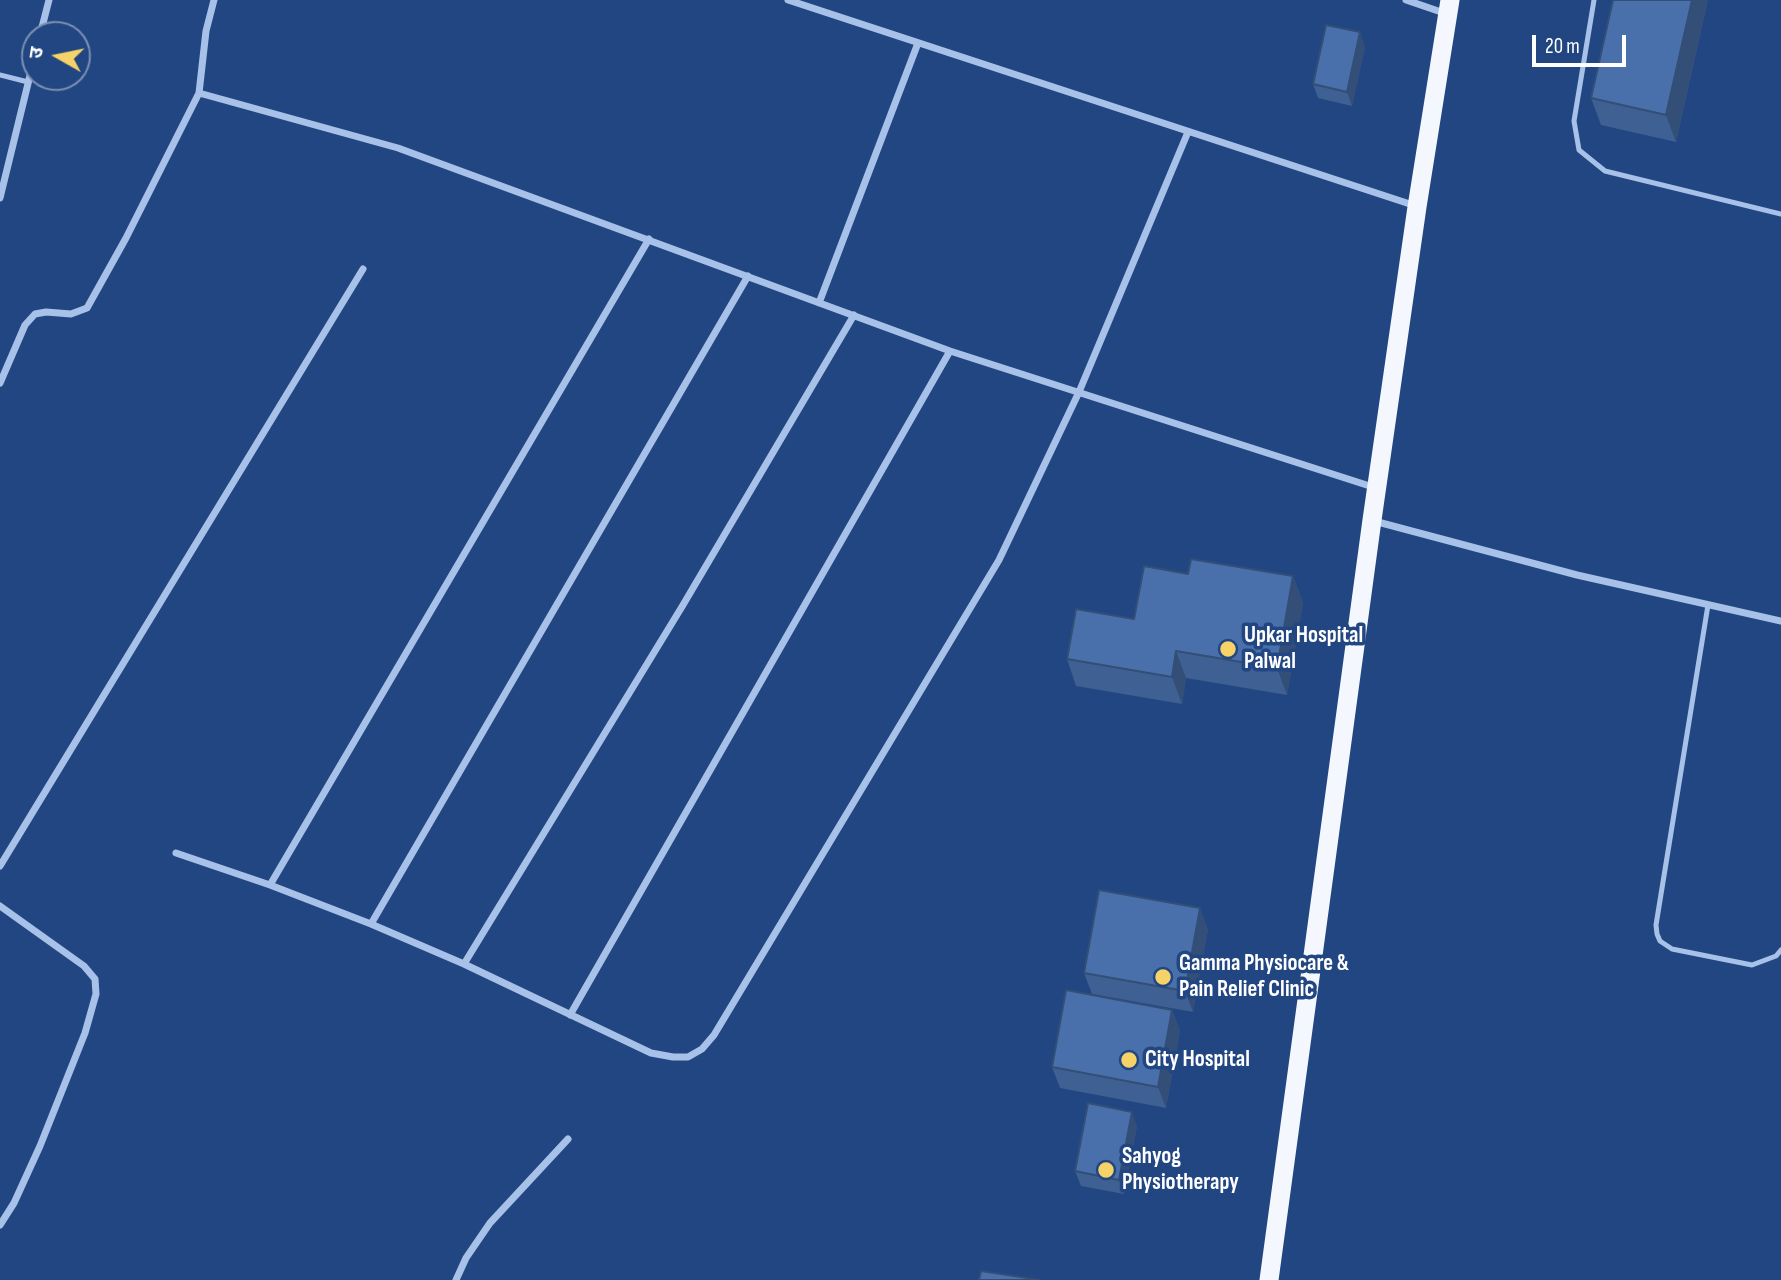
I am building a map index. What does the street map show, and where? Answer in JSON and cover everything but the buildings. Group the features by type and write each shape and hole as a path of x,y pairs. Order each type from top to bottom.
{"highway":[{"path":"1269,1280 1372,520 1449,7"}],"street":[{"path":"44,21 49,0"},
{"path":"0,383 24,325 35,314 71,314 87,308 126,238 199,93 206,31 214,0"},
{"path":"788,0 1417,207"},
{"path":"1406,0 1449,7"},
{"path":"819,303 918,43"},
{"path":"0,198 26,91"},
{"path":"199,93 398,148 950,351 1377,488"},
{"path":"176,853 371,924 464,964 651,1053 688,1057 702,1049 714,1035 999,560 1079,392 1188,132"},
{"path":"270,885 649,239"},
{"path":"0,866 363,269"},
{"path":"371,924 748,276"},
{"path":"464,964 683,605 854,315"},
{"path":"570,1014 950,351"},
{"path":"1372,520 1577,575 1781,621"},
{"path":"0,906 85,966 95,979 96,994 85,1033 40,1146 14,1203 0,1225"},
{"path":"456,1280 466,1258 491,1223 568,1139"}],"lane":[{"path":"1594,0 1574,121 1579,150 1605,170 1781,214"},
{"path":"0,75 21,80"},
{"path":"1708,605 1656,925 1657,934 1660,941 1672,949 1752,965 1776,956 1781,950"}],"place":[{"name":"Upkar Hospital Palwal","path":"1228,649"},
{"name":"Gamma Physiocare & Pain Relief Clinic","path":"1163,977"},
{"name":"City Hospital","path":"1129,1060"},
{"name":"Sahyog Physiotherapy","path":"1106,1170"}]}
